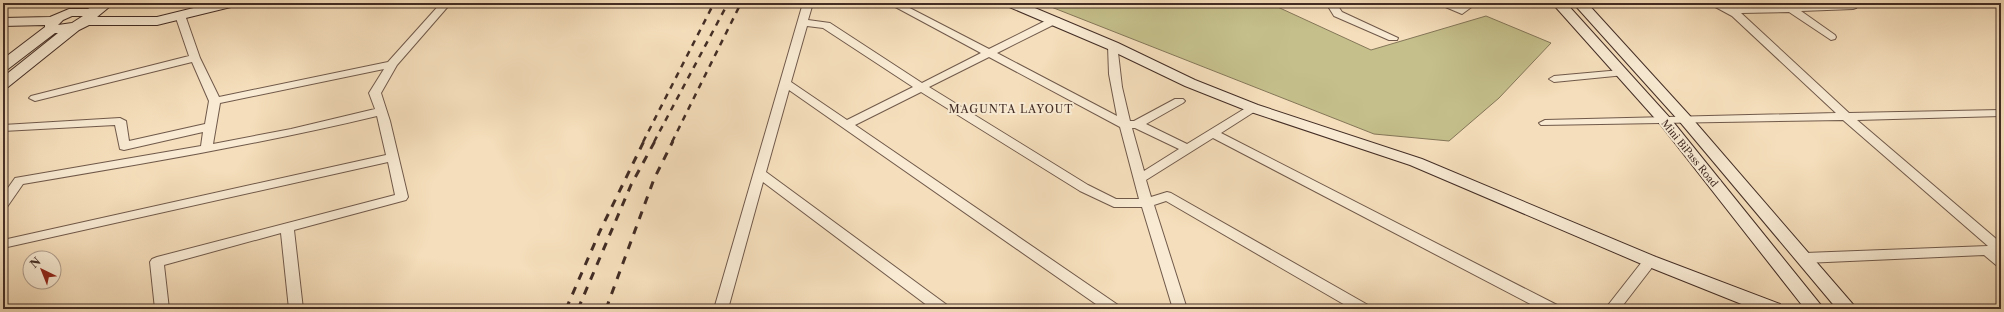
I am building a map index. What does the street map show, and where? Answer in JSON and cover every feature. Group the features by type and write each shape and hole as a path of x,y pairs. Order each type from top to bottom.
{"main road":[{"path":"3,22 52,25 61,29 107,3"},
{"path":"3,84 83,16 157,21 230,3"},
{"path":"1012,3 1113,46 1190,83 1253,108 1416,162 1650,261 1773,309"},
{"name":"Mini BiPass Road","path":"1559,3 1665,121 1815,309"},
{"path":"1580,3 1685,119 1848,309"},
{"path":"3,27 52,25"},
{"path":"3,66 52,25"}],"street":[{"path":"162,309 157,262 402,197 381,111 375,93 392,64 446,3"},
{"path":"721,309 808,3"},
{"path":"893,3 987,54 1131,124 1188,149"},
{"path":"1331,3 1338,14 1393,38"},
{"path":"1441,3 1462,11 1472,3"},
{"path":"1713,3 1736,14 1847,117 1997,251 2001,262"},
{"path":"1729,11 1788,6 1853,6 1849,3"},
{"path":"1788,6 1831,37"},
{"path":"180,15 195,58 215,101 206,149"},
{"path":"846,125 1054,20"},
{"path":"803,22 826,25 921,87 1084,188 1114,203 1145,203 1167,196 1363,309"},
{"path":"1113,46 1113,68 1131,124 1145,203 1180,309"},
{"path":"35,98 195,58"},
{"path":"215,101 392,64"},
{"path":"1554,79 1621,73"},
{"path":"786,83 1113,309"},
{"path":"1131,124 1179,101"},
{"path":"1140,179 1253,108"},
{"path":"3,204 19,181 206,149 331,124 381,111"},
{"path":"1545,123 2001,113"},
{"path":"3,128 110,120 120,121 124,146 209,127"},
{"path":"1212,134 1552,309"},
{"path":"3,244 238,193 392,157"},
{"path":"760,173 942,309"},
{"path":"286,228 296,309"},
{"path":"1804,258 1997,251"},
{"path":"1612,309 1650,261"}],"shaded area":[{"path":"1041,3 1269,3 1371,50 1486,16 1551,43 1499,98 1449,141 1374,134"}],"railway":[{"path":"643,142 714,3"},
{"path":"654,142 728,3"},
{"path":"672,142 741,3"},
{"path":"566,309 600,231 644,141"},
{"path":"578,309 631,185 655,141"},
{"path":"606,309 654,179 673,141"}],"district":[{"name":"MAGUNTA LAYOUT","path":"1011,109"}]}
